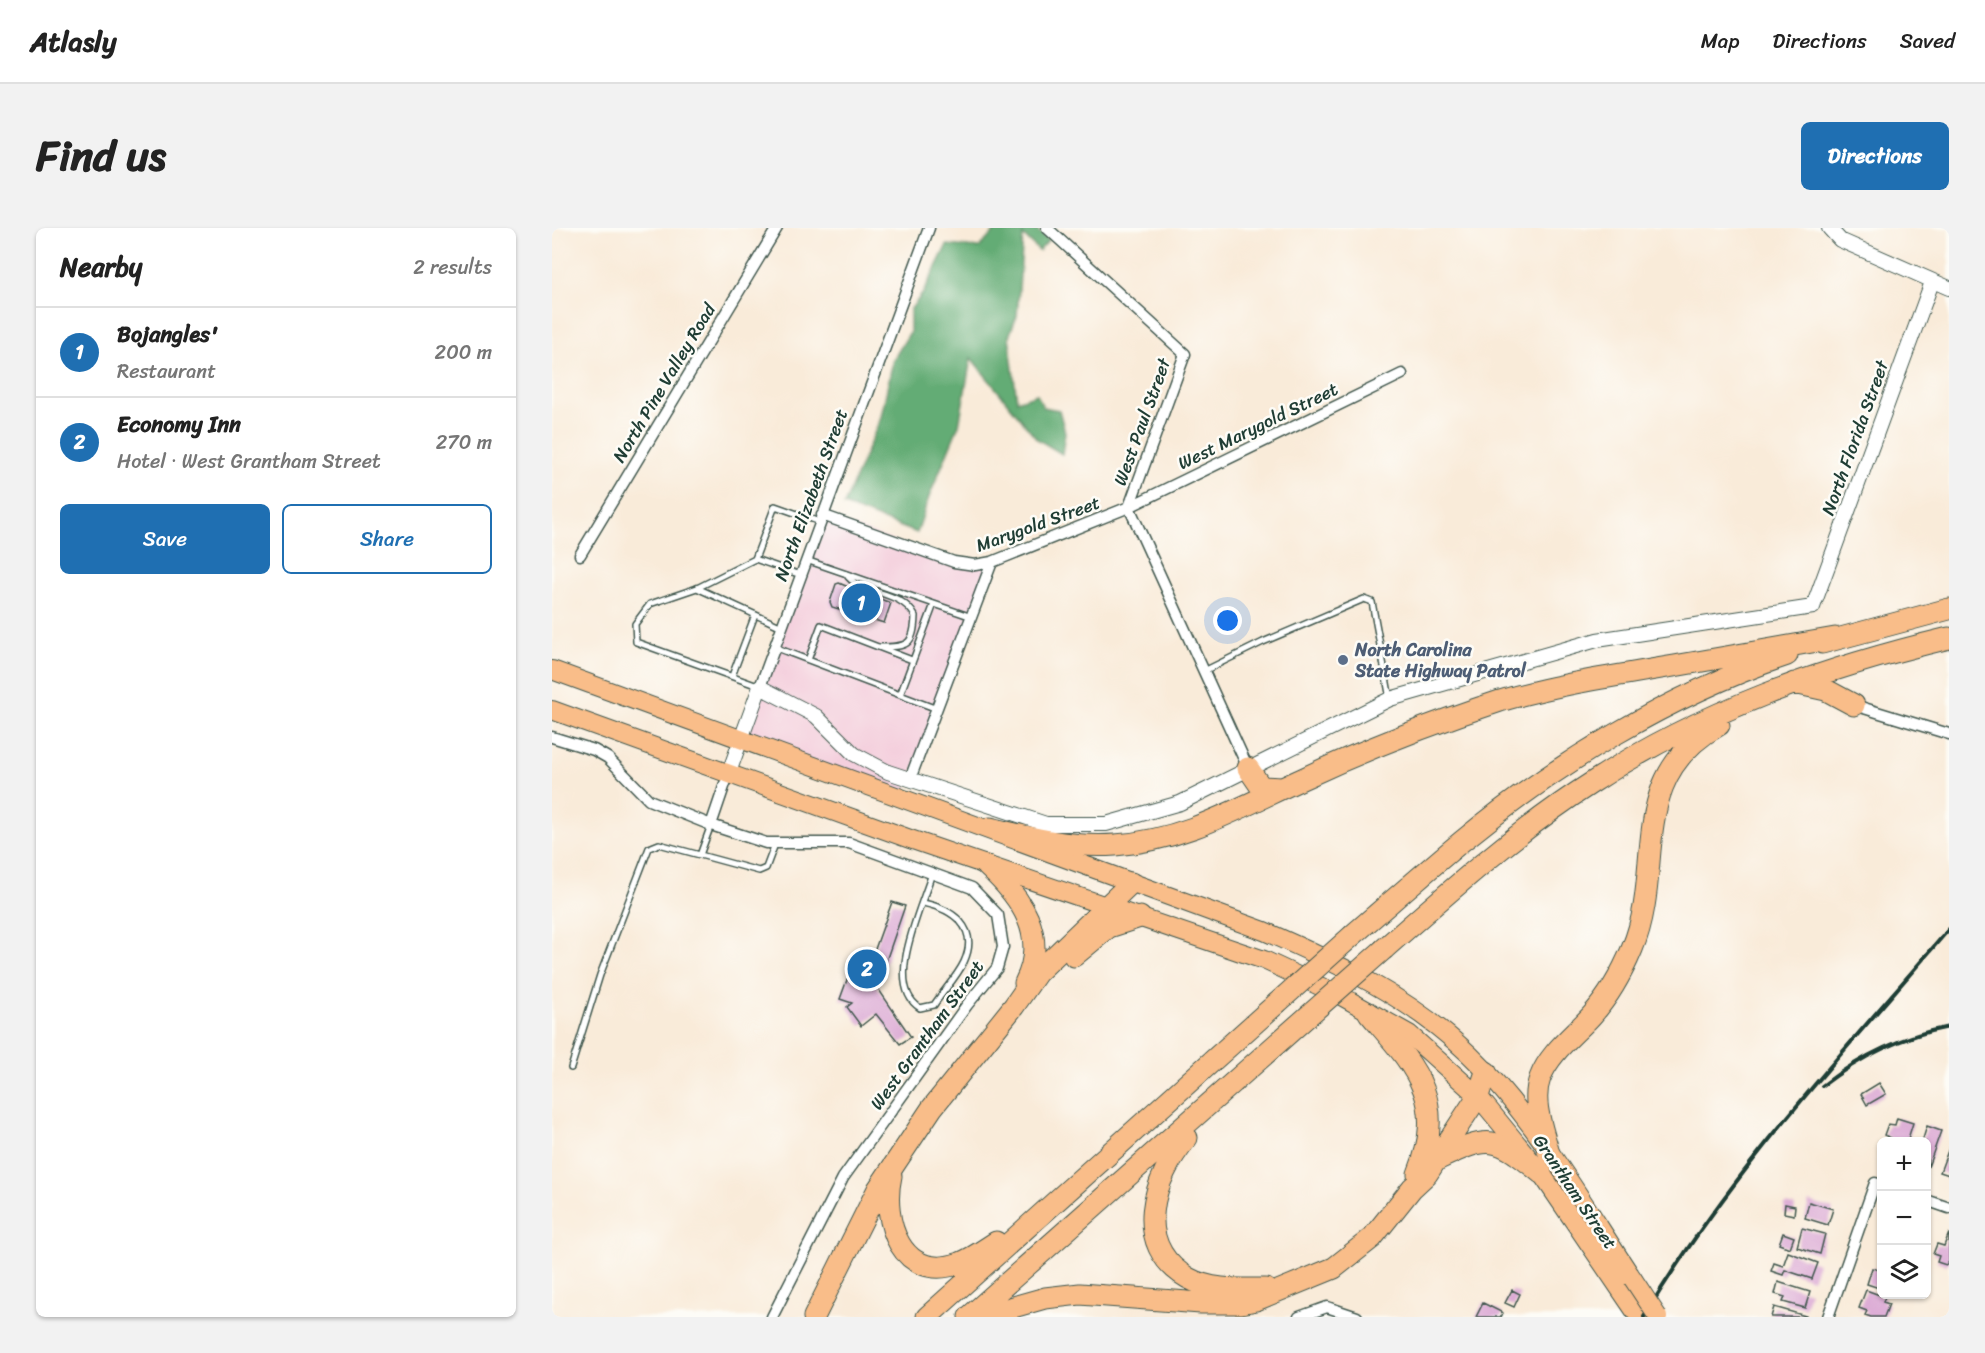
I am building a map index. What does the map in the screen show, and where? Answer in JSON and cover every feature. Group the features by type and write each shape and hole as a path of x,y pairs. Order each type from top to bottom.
{"highway":[{"path":"990,828 1056,843 1086,846 1145,842 1214,821 1354,756 1446,719 1561,685 1835,638 1949,609"},
{"path":"927,1317 1354,934 1461,842 1550,776 1594,747 1666,707 1718,683 1835,638"},
{"path":"969,1317 1473,870 1593,781 1690,728 1754,698 1859,661 1949,638"},
{"path":"1854,705 1847,695 1846,687 1859,661"},
{"path":"1794,683 1826,690 1854,705"},
{"path":"1437,1160 1473,1143 1492,1143 1545,1164 1537,1100 1540,1077 1555,1055 1606,998 1632,950 1642,916 1650,827 1663,784 1690,747 1731,718 1754,698"},
{"path":"1248,768 1261,787 1282,788"},
{"path":"987,866 1019,900 1031,927 1032,962 1027,979 1014,1006"},
{"path":"814,1317 878,1189 932,1108 1014,1006 1037,973 1106,905 1131,884"},
{"path":"1014,1006 1037,990 1100,933 1121,921 1140,917"},
{"path":"1369,1013 1411,1063 1427,1098 1431,1131 1428,1147 1412,1188"},
{"path":"990,1317 1026,1302 1063,1295 1102,1294 1222,1304 1256,1300 1323,1273 1354,1255 1390,1218 1412,1188 1427,1174 1478,1096 1486,1072"},
{"path":"1216,1098 1162,1173 1154,1203 1155,1235 1168,1260 1189,1279 1231,1288 1281,1289"},
{"path":"891,1172 886,1201 892,1232 909,1256 925,1264 944,1266 961,1263 1030,1225"}],"main road":[{"name":"Grantham Street","path":"552,670 990,828 1038,850 1264,931 1347,969 1424,1016 1486,1072 1545,1164 1624,1297 1639,1317"},
{"name":"Grantham Street","path":"552,710 728,775 1284,968 1319,984 1408,1034 1478,1096 1545,1164 1633,1279 1658,1317"}],"street":[{"name":"North Pine Valley Road","path":"580,555 777,228"},
{"name":"North Elizabeth Street","path":"728,775 928,228"},
{"name":"West Paul Street","path":"1047,228 1185,354 1129,507"},
{"path":"1829,228 1840,240 1949,288"},
{"name":"North Florida Street","path":"1390,699 1596,640 1813,607 1932,282"},
{"name":"West Marygold Street","path":"1129,507 1402,374"},
{"name":"Marygold Street","path":"821,519 954,562 975,565 992,562 1129,507"},
{"path":"1129,507 1248,768"},
{"path":"910,779 992,562"},
{"path":"760,687 816,717 854,754 888,772 1046,824 1106,824 1180,803 1390,699"},
{"path":"1854,705 1949,734"},
{"name":"West Grantham Street","path":"552,737 594,750 608,758 649,800 711,825 775,844 849,843 972,888 998,915 1003,947 997,968 967,1005 843,1178 772,1317"},
{"path":"711,825 728,775"},
{"path":"1828,1317 1877,1187"},
{"path":"1931,1202 1949,1208"},
{"path":"1299,1317 1325,1312 1357,1317"}],"lane":[{"path":"760,687 636,642 635,624 650,604 697,588 755,559 774,506 821,519"},
{"path":"755,559 801,574"},
{"path":"806,560 972,617"},
{"path":"846,574 857,583 899,598 911,608 915,616 913,637 909,643 897,647 879,647"},
{"path":"697,588 782,627"},
{"path":"1204,671 1263,642 1364,599 1372,602 1390,699"},
{"path":"900,695 934,604"},
{"path":"732,676 755,615"},
{"path":"808,660 821,625 912,660"},
{"path":"774,647 937,709"},
{"path":"700,855 711,825"},
{"path":"571,1068 600,975 649,848 659,844 759,871 766,868 775,844"},
{"path":"923,903 953,913 965,925 967,947 964,961 934,1005 920,1008 912,1003 902,979 905,955 932,873"}],"shaded area":[{"path":"822,515 954,562 992,562 903,797 740,739"}],"green space":[{"path":"994,228 1034,228 1049,240 1039,251 1023,235 1017,316 1009,336 1017,401 1037,394 1043,407 1059,410 1065,432 1062,454 1037,439 971,358 959,425 929,497 917,533 844,505 881,417 893,360 910,332 910,310 923,293 947,245 979,248 994,232"}],"building":[{"path":"839,583 855,590 856,587 875,594 874,597 891,603 884,623 832,607 830,602 836,584"},
{"path":"892,902 905,906 877,987 911,1037 900,1044 876,1014 861,1026 847,1007 852,1003 840,999 855,958 870,963"},
{"path":"1879,1083 1886,1094 1867,1105 1861,1094"},
{"path":"1897,1118 1913,1123 1909,1137 1884,1135 1888,1124 1895,1125"},
{"path":"1927,1126 1941,1131 1931,1159 1931,1137 1924,1137"},
{"path":"1949,1148 1949,1175 1940,1172"},
{"path":"1809,1202 1833,1209 1828,1225 1805,1218"},
{"path":"1785,1204 1795,1206 1794,1215 1784,1213"},
{"path":"1802,1228 1825,1234 1820,1254 1797,1247"},
{"path":"1783,1233 1794,1237 1790,1248 1779,1244"},
{"path":"1949,1233 1949,1262 1946,1265 1937,1262 1939,1256 1933,1254 1937,1244 1944,1246"},
{"path":"1788,1252 1818,1263 1812,1279 1785,1270 1783,1275 1771,1271 1774,1263 1783,1266"},
{"path":"1872,1268 1877,1270 1877,1287 1867,1284"},
{"path":"1778,1282 1810,1292 1805,1308 1783,1302 1785,1297 1775,1294"},
{"path":"1512,1290 1520,1294 1514,1307 1505,1303"},
{"path":"1866,1290 1877,1294 1877,1299 1884,1299 1883,1302 1889,1304 1884,1317 1865,1315 1867,1311 1859,1308"},
{"path":"1483,1303 1503,1313 1501,1317 1476,1317"},
{"path":"1774,1307 1806,1316 1806,1317 1771,1317"}],"railway":[{"path":"1644,1317 1712,1214 1749,1165 1949,929"},
{"path":"1822,1086 1852,1065 1882,1049 1914,1036 1949,1027"}],"place":[{"name":"Bojangles'","path":"861,603"},
{"name":"North Carolina State Highway Patrol","path":"1343,660"},
{"name":"Economy Inn","path":"867,969"}]}
